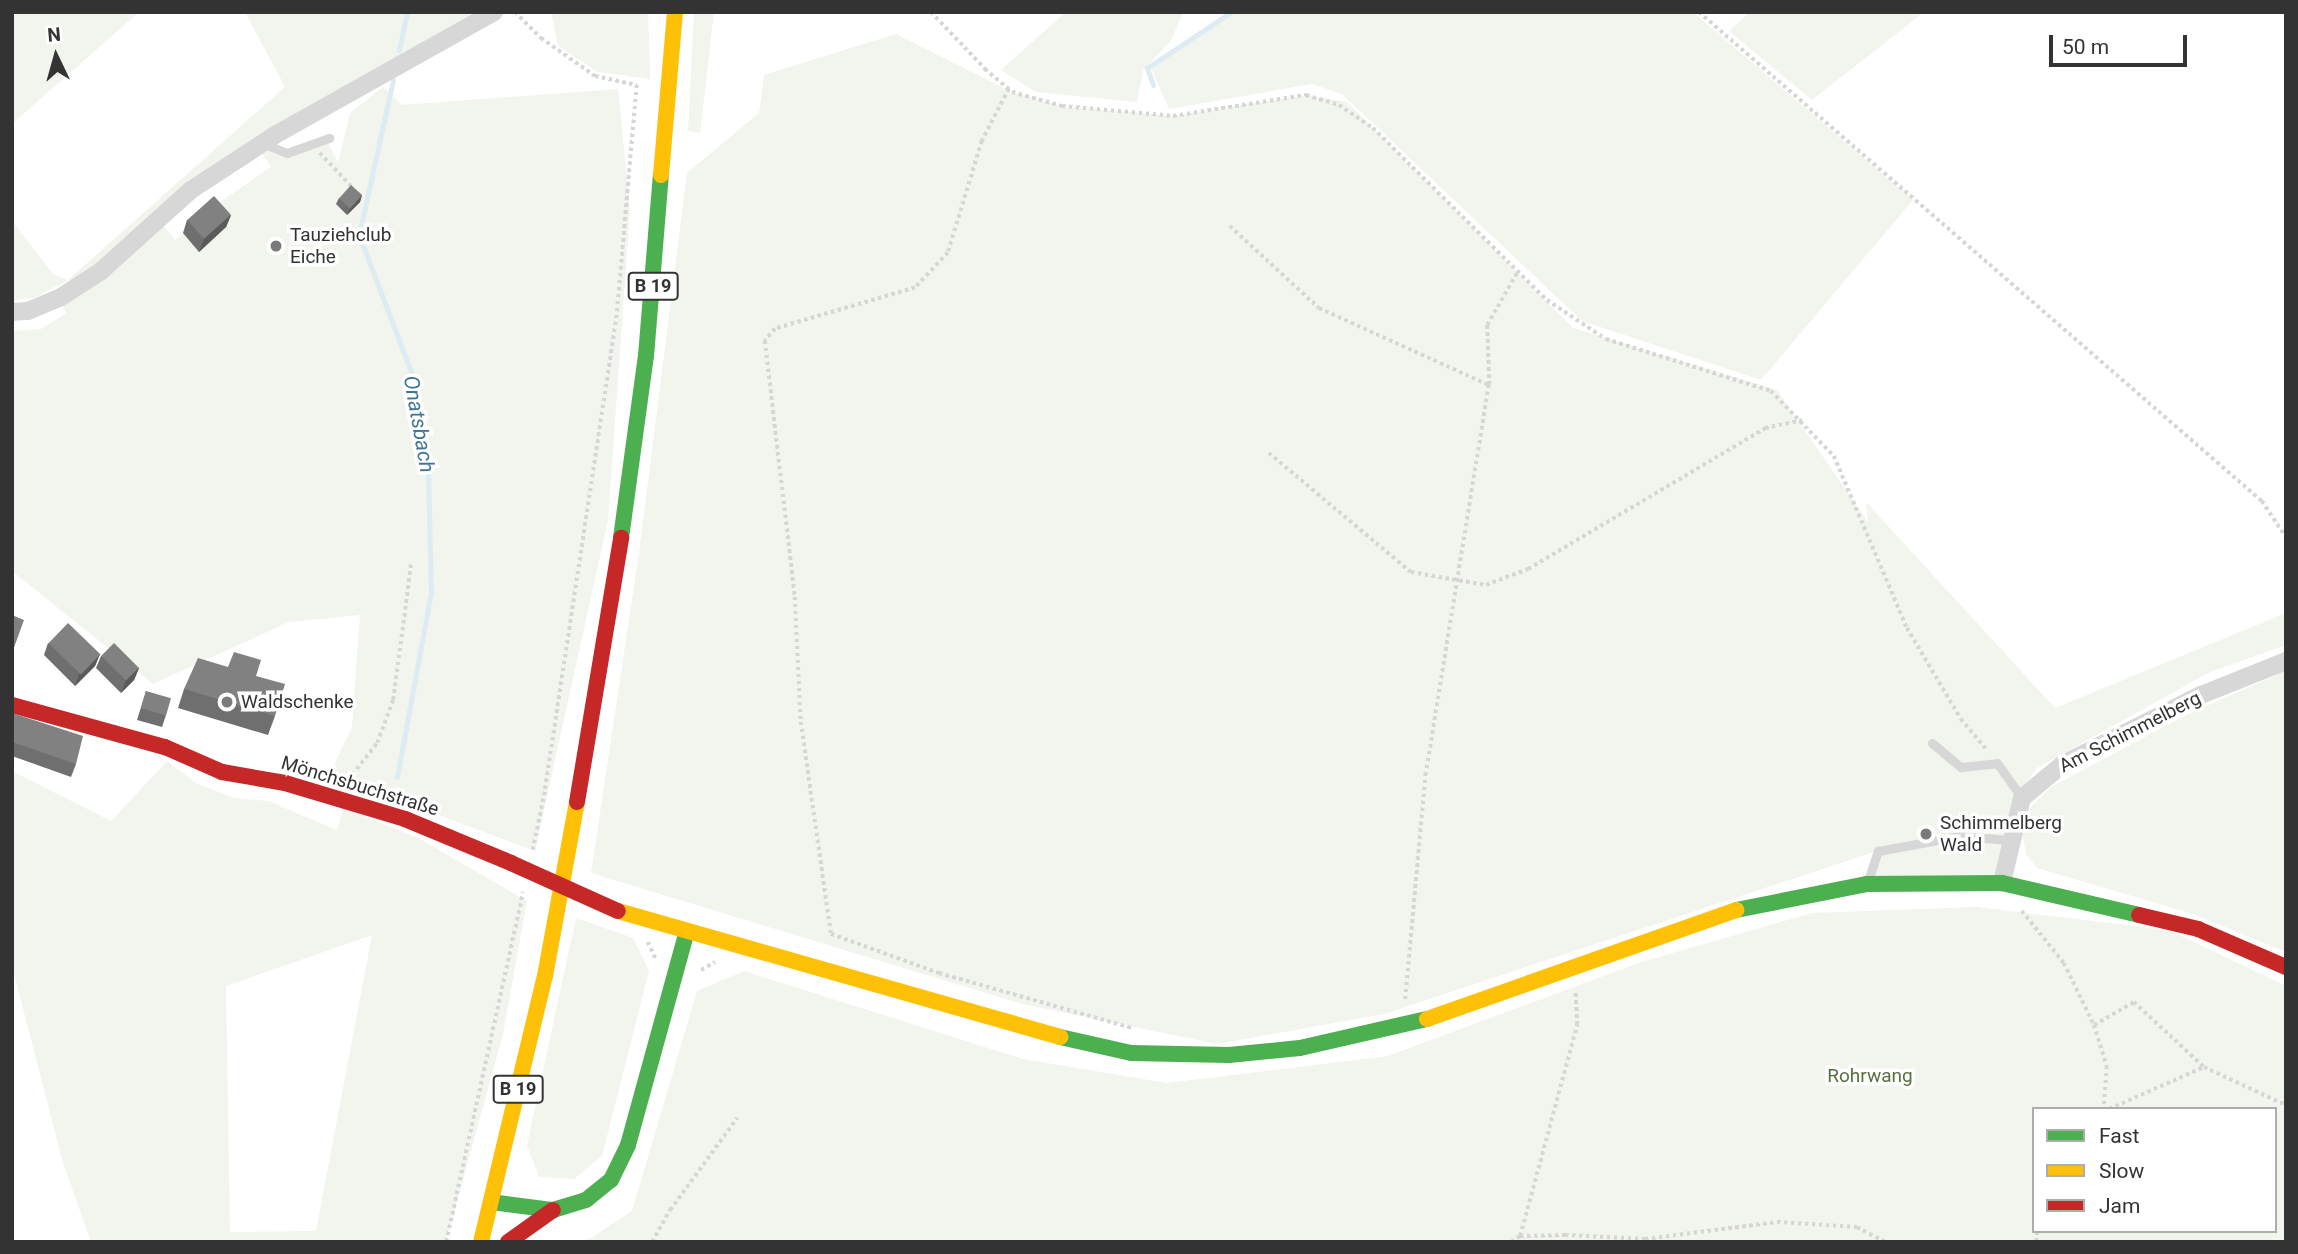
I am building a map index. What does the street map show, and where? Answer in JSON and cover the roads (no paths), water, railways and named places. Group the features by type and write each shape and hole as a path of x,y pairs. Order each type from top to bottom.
{"street":[{"path":"20,311 101,271 191,190 262,144 494,12"},
{"name":"B 19","path":"481,1242 562,890 617,583 646,356 675,12"},
{"name":"Am Schimmelberg","path":"2022,797 2063,764 2201,695 2286,661"},
{"name":"Mönchsbuchstraße","path":"12,705 165,747 222,772 331,796 446,834 618,911 686,934 1018,1027 1131,1053 1230,1055 1288,1050 1407,1026 1739,909 1867,884 2002,883 2198,929 2286,967"},
{"path":"2002,883 2022,797"},
{"path":"508,1242 553,1210 600,1192 620,1166 686,934"},
{"path":"491,1202 553,1210"}],"lane":[{"path":"262,144 287,153 316,145 329,138"},
{"path":"1932,743 1961,767 1997,763 2022,797"},
{"path":"1867,884 1878,851 1960,836 2010,840"}],"waterway":[{"name":"Onatsbach","path":"399,50 407,12"},
{"path":"1153,85 1147,68 1231,12"},
{"name":"Onatsbach","path":"393,80 359,235 414,380 428,471 431,592 397,777"}],"place":[{"name":"Tauziehclub Eiche","path":"276,246"},
{"name":"Waldschenke","path":"227,702"},
{"name":"Schimmelberg Wald","path":"1926,834"}],"park label":[{"name":"Rohrwang","path":"1870,1076"}]}
